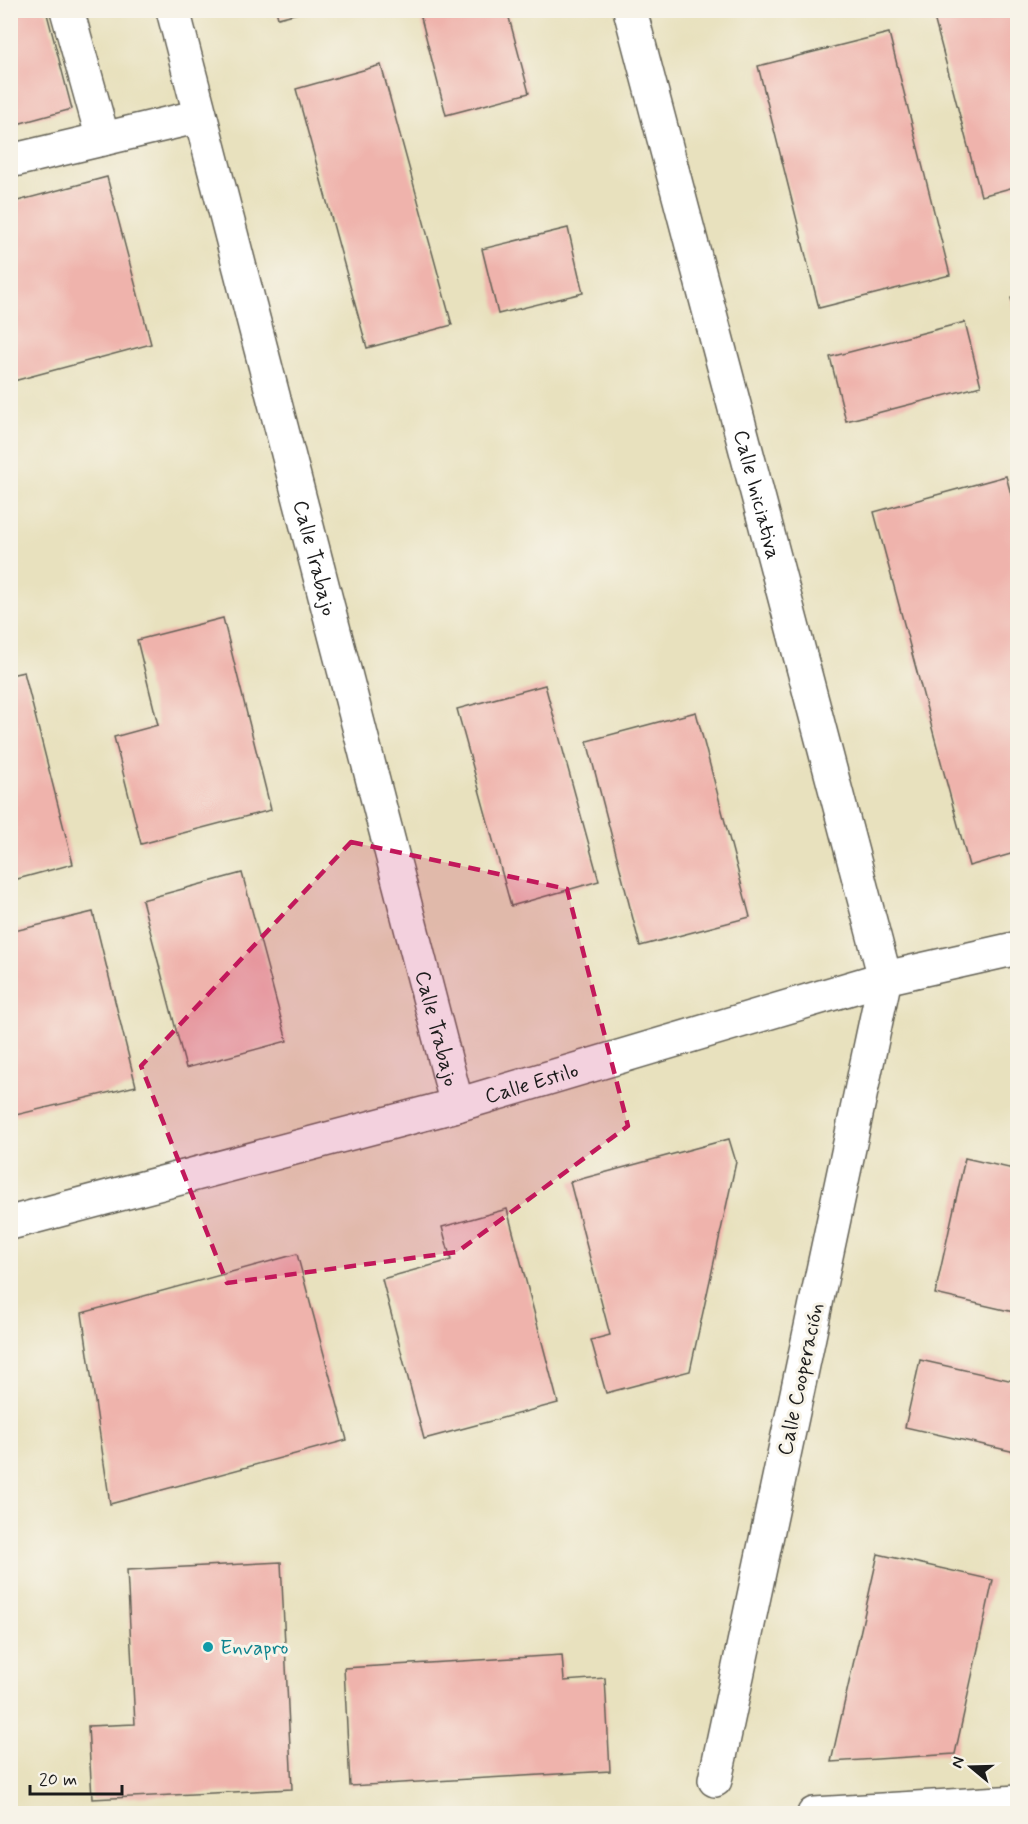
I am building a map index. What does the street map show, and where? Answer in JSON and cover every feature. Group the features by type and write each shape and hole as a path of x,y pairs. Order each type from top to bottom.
{"street":[{"path":"67,10 103,139"},
{"name":"Calle Trabajo","path":"173,10 457,1105"},
{"name":"Calle Iniciativa","path":"630,10 885,978"},
{"path":"10,162 200,116"},
{"name":"Calle Estilo","path":"10,1223 457,1105 885,978 1017,948"},
{"name":"Calle Cooperación","path":"715,1780 885,978"},
{"path":"814,1814 997,1806"}],"highlighted area":[{"path":"351,842 567,889 628,1126 457,1252 227,1283 141,1066"}],"building":[{"path":"10,10 46,10 72,109 10,126"},
{"path":"276,10 306,10 306,11 278,18"},
{"path":"419,10 507,10 529,93 446,115"},
{"path":"932,10 1018,10 1018,186 981,196"},
{"path":"889,33 950,275 819,308 758,66"},
{"path":"381,65 452,325 367,348 296,89"},
{"path":"107,177 151,344 10,382 10,203"},
{"path":"568,228 583,293 498,314 482,249"},
{"path":"1018,297 1018,318 1017,318 1011,298"},
{"path":"965,322 981,386 846,421 830,357"},
{"path":"1006,476 1018,520 1018,852 969,866 874,512"},
{"path":"223,618 271,810 141,844 114,737 158,725 137,640"},
{"path":"24,672 73,864 10,881 10,675"},
{"path":"545,685 599,881 511,906 457,709"},
{"path":"696,712 750,917 640,946 587,741"},
{"path":"242,873 287,1041 186,1068 142,900"},
{"path":"93,912 136,1086 16,1115 10,1107 10,932"},
{"path":"729,1139 736,1162 690,1371 606,1393 591,1340 610,1335 570,1182"},
{"path":"965,1158 1018,1170 1018,1313 935,1294"},
{"path":"507,1209 558,1403 424,1439 382,1279 451,1260 442,1227"},
{"path":"297,1254 347,1440 110,1504 82,1313"},
{"path":"920,1360 1018,1382 1015,1452 905,1427"},
{"path":"878,1554 993,1580 955,1754 831,1762"},
{"name":"Envapro","path":"281,1562 292,1789 92,1799 88,1726 135,1724 127,1570"},
{"path":"562,1655 564,1681 605,1678 610,1771 350,1786 344,1668"}],"place":[{"name":"Envapro","path":"208,1647"}]}
